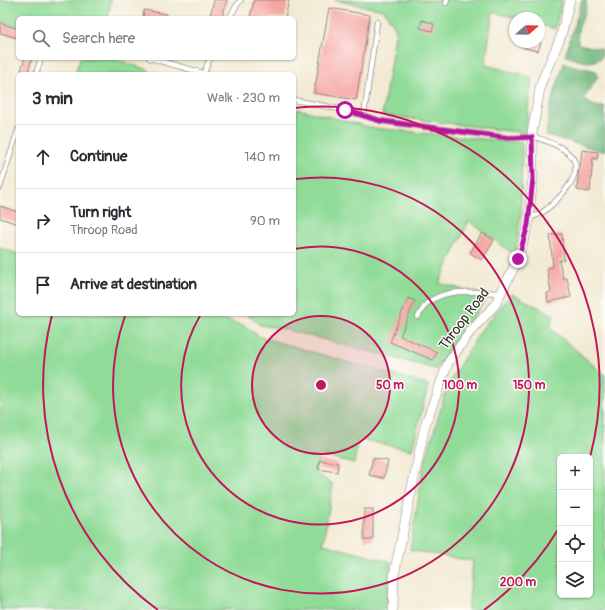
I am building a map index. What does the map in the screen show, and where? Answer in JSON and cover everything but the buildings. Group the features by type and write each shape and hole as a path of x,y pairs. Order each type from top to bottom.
{"street":[{"name":"Throop Road","path":"393,610 394,575 425,425 448,362 470,332 495,304 518,259 528,225 533,178 532,137 541,83 561,36 570,0"}],"lane":[{"path":"230,16 239,1"},
{"path":"364,115 377,22"},
{"path":"37,72 40,60"},
{"path":"157,60 198,72"},
{"path":"206,72 209,60"},
{"path":"296,100 345,110 381,121 509,138 532,137 552,143 571,156 574,161 575,173 569,186 562,195 543,212 528,218"},
{"path":"0,187 16,136"},
{"path":"418,317 425,305 435,298 445,294 475,291 501,292"}],"green space":[{"path":"0,0 111,0 108,16 16,16 16,26 0,21"},
{"path":"334,0 562,0 555,29 545,26 545,12 509,12 509,16 493,12 485,65 532,77 525,133 382,115 396,29 384,10"},
{"path":"582,0 586,0 586,4 585,12 578,31 578,44 602,49 602,56 600,59 591,62 565,56"},
{"path":"79,60 117,60 149,70 148,72 76,72"},
{"path":"564,63 596,71 598,74 584,98 593,105 605,107 605,152 546,135 550,107"},
{"path":"298,109 373,128 522,143 521,214 515,255 469,221 439,283 488,296 436,369 280,328 260,325 249,316 296,316 296,116"},
{"path":"0,248 16,253 16,316 213,316 245,326 260,337 428,385 412,450 358,439 354,463 319,455 315,473 333,484 323,544 391,562 386,610 0,610"},
{"path":"512,294 554,315 550,328 605,375 605,610 468,610 473,561 410,550 423,469 448,384 481,330"}],"route":[{"path":"345,110 381,121 509,138 532,137 533,178 528,225 518,259"}]}
